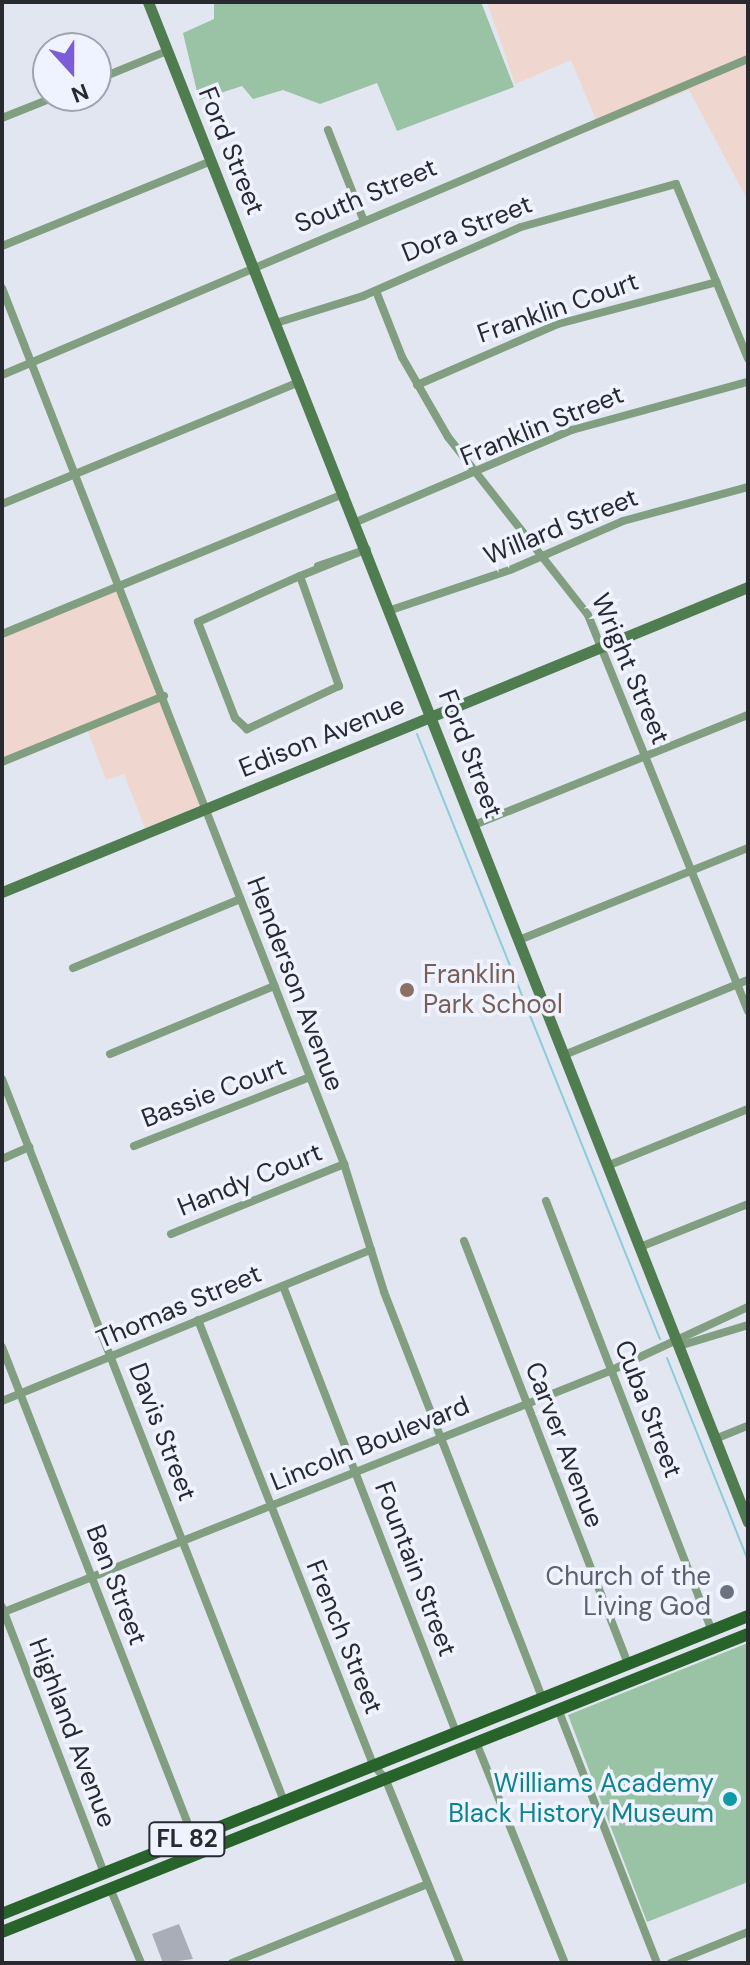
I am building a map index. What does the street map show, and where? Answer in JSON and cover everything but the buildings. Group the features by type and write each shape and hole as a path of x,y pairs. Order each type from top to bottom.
{"main road":[{"name":"FL 82","path":"2,1914 748,1616"},
{"name":"FL 82","path":"2,1932 748,1634"},
{"path":"558,1709 567,1688"},
{"path":"110,1888 153,1854"},
{"path":"91,1896 104,1873"}],"street":[{"name":"Ford Street","path":"148,2 367,549 748,1522"},
{"path":"112,73 167,51"},
{"name":"South Street","path":"2,375 255,270 363,219 748,59"},
{"path":"2,118 32,106"},
{"path":"328,130 363,219"},
{"path":"2,246 211,161"},
{"name":"Dora Street","path":"276,323 376,291 521,227 676,184 717,282"},
{"path":"717,282 748,359"},
{"name":"Franklin Court","path":"417,385 558,324 717,282"},
{"name":"Henderson Avenue","path":"2,288 164,696 344,1164 371,1250 542,1698"},
{"name":"Wright Street","path":"376,291 417,385 472,474 574,590 601,646 748,1011"},
{"path":"2,504 300,382"},
{"name":"Franklin Street","path":"356,522 597,421 748,382"},
{"name":"Willard Street","path":"391,610 658,509 748,487"},
{"path":"2,634 345,494"},
{"path":"300,576 339,686 247,729 235,718 198,622 300,576 367,549"},
{"name":"Edison Avenue","path":"2,892 748,587"},
{"path":"2,762 164,696"},
{"path":"474,825 748,715"},
{"path":"519,940 748,848"},
{"path":"73,968 240,899"},
{"path":"564,1055 748,980"},
{"path":"110,1054 274,986"},
{"name":"Bassie Court","path":"134,1146 310,1077"},
{"name":"Davis Street","path":"2,1079 284,1801"},
{"path":"607,1166 748,1109"},
{"path":"2,1159 29,1147"},
{"name":"Handy Court","path":"171,1234 344,1164"},
{"name":"Cuba Street","path":"546,1201 712,1631"},
{"path":"640,1247 748,1204"},
{"name":"Carver Avenue","path":"464,1241 628,1664"},
{"name":"Thomas Street","path":"2,1401 371,1250"},
{"name":"Fountain Street","path":"283,1286 456,1732"},
{"name":"Lincoln Boulevard","path":"678,1345 748,1307"},
{"name":"French Street","path":"198,1320 373,1765 385,1778 460,1963"},
{"name":"Lincoln Boulevard","path":"3,1609 612,1370 678,1345 748,1325"},
{"name":"Ben Street","path":"2,1347 193,1837"},
{"path":"715,1439 748,1426"},
{"name":"Highland Avenue","path":"3,1609 104,1873"},
{"path":"558,1709 657,1963"},
{"path":"476,1742 565,1963"},
{"path":"232,1963 428,1884"},
{"path":"110,1888 141,1963"},
{"path":"671,1963 748,1932"}],"shaded area":[{"path":"487,2 748,2 748,201 689,90 599,127 571,60 515,84"},
{"path":"117,588 201,805 145,828 124,774 106,780 86,726 2,761 2,635"}],"green space":[{"path":"214,2 481,2 514,87 397,131 377,83 320,104 283,90 253,99 242,86 199,100 183,33 214,19"},
{"path":"748,1643 748,1882 647,1922 568,1715"}],"waterway":[{"path":"417,734 660,1339"},
{"path":"667,1358 747,1558"}],"place":[{"name":"Franklin Park School","path":"407,990"},
{"name":"Church of the Living God","path":"727,1592"},
{"name":"Williams Academy Black History Museum","path":"730,1799"}]}
